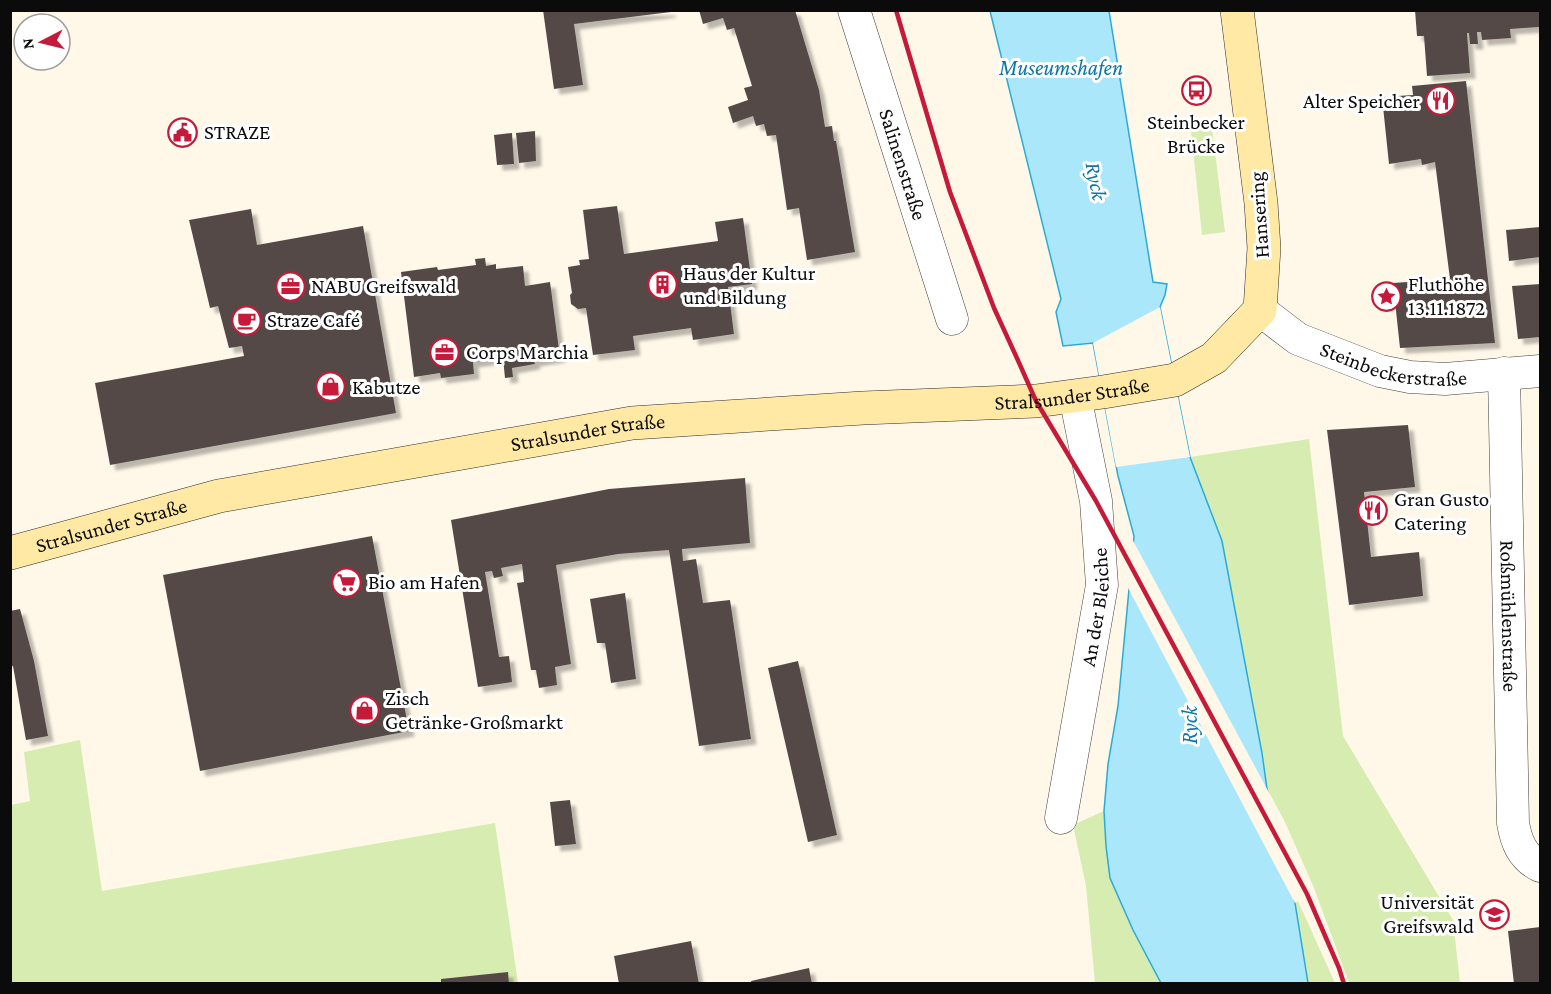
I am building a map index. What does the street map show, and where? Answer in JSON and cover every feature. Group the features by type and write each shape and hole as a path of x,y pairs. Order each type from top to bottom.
{"main road":[{"name":"Hansering","path":"1238,10 1261,203 1264,248 1260,310"},
{"name":"Stralsunder Straße","path":"10,553 219,496 632,423 862,408 1036,401 1175,380 1214,358 1260,310"}],"street":[{"name":"Salinenstraße","path":"854,10 952,319"},
{"name":"Steinbeckerstraße","path":"1260,310 1298,339 1380,371 1410,377 1445,379 1540,371"},
{"name":"Roßmühlenstraße","path":"1504,373 1513,822 1516,841 1533,861"},
{"name":"An der Bleiche","path":"1061,818 1102,585 1089,394"}],"green space":[{"path":"1211,120 1225,232 1202,235 1190,122"},
{"path":"1309,439 1343,736 1453,920 1460,983 1349,983 1314,888 1284,820 1267,789 1222,541 1190,457"},
{"path":"80,740 102,891 495,823 518,983 11,984 11,805 30,801 24,752"},
{"path":"1104,811 1110,878 1133,930 1161,983 1095,983 1086,886 1073,825"},
{"path":"1298,901 1335,983 1308,983 1295,903"}],"water":[{"path":"990,11 1109,11 1153,282 1167,284 1160,307 1190,457 1222,541 1267,789 1295,903 1308,983 1161,983 1133,930 1110,878 1104,811 1108,764 1118,706 1134,536 1118,476 1093,343 1063,346 1056,312 1061,299"}],"pier":[{"path":"1160,307 1190,457 1116,467 1093,343"},
{"path":"1131,537 1273,800 1298,901 1295,903 1126,584"}],"building":[{"path":"543,10 670,10 671,12 574,24 583,85 554,89"},
{"path":"699,10 795,10 819,90 825,127 832,126 834,141 836,141 855,252 807,260 799,208 787,210 776,135 767,136 764,124 756,126 753,116 733,123 728,107 748,100 744,88 752,86 734,28 727,30 723,18 703,24"},
{"path":"1415,10 1540,10 1540,27 1510,29 1511,38 1482,40 1481,32 1477,32 1478,44 1470,44 1469,33 1467,33 1470,73 1427,76 1424,36 1417,36"},
{"path":"1466,81 1495,343 1400,348 1393,283 1450,279 1435,162 1422,165 1421,159 1389,164 1382,97 1413,95 1412,86"},
{"path":"535,131 536,161 519,163 516,133"},
{"path":"512,133 514,164 497,165 494,135"},
{"name":"Haus der Kultur und Bildung","path":"617,206 624,254 718,241 715,222 743,218 752,284 728,287 734,334 693,340 691,328 633,336 635,350 593,355 586,308 578,309 571,304 570,295 572,293 568,267 580,265 579,260 589,259 583,210"},
{"path":"251,209 257,245 363,226 396,413 110,465 95,383 244,356 242,346 229,348 218,306 210,308 189,220"},
{"path":"1540,227 1540,257 1509,261 1506,230"},
{"path":"485,258 486,266 496,264 496,269 523,266 525,286 550,282 560,357 534,361 535,364 512,368 513,377 505,378 503,358 473,362 474,374 441,378 440,373 414,377 401,272 476,265 475,259"},
{"path":"1540,284 1540,337 1518,339 1512,286"},
{"path":"1408,425 1415,487 1364,492 1371,557 1419,552 1423,596 1349,605 1327,430"},
{"path":"745,478 750,543 682,549 683,561 696,559 703,603 730,600 751,739 699,746 669,550 618,554 556,565 571,664 555,667 557,685 539,688 536,670 531,670 517,583 524,582 522,564 501,568 503,576 494,578 492,571 485,572 499,657 509,656 512,682 478,687 451,520 609,489"},
{"path":"372,536 409,731 200,771 163,575"},
{"path":"625,593 636,679 611,683 605,643 597,643 590,599"},
{"path":"20,609 34,661 48,736 26,740 13,666 10,667 10,611"},
{"path":"798,661 837,835 808,842 768,668"},
{"path":"570,800 576,844 555,846 550,802"},
{"path":"1540,927 1540,984 1514,984 1508,931"},
{"path":"691,941 699,984 619,984 614,956"},
{"path":"809,968 812,984 752,984 751,981"},
{"path":"508,972 509,984 441,984 441,979"}],"railway":[{"path":"896,10 950,192 994,308 1036,401 1096,501 1307,894 1344,984"}],"place":[{"name":"Steinbecker Brücke","path":"1196,91"},
{"name":"Alter Speicher","path":"1441,101"},
{"name":"STRAZE","path":"183,132"},
{"name":"Haus der Kultur und Bildung","path":"662,285"},
{"name":"NABU Greifswald","path":"290,286"},
{"name":"Fluthöhe 13.11.1872","path":"1387,296"},
{"name":"Straze Café","path":"246,320"},
{"name":"Corps Marchia","path":"445,352"},
{"name":"Kabutze","path":"331,387"},
{"name":"Gran Gusto Catering","path":"1373,511"},
{"name":"Bio am Hafen","path":"347,582"},
{"name":"Zisch Getränke-Großmarkt","path":"364,710"},
{"name":"Universität Greifswald","path":"1495,914"}],"water label":[{"name":"Museumshafen","path":"1061,67"},
{"name":"Ryck","path":"1097,181"},
{"name":"Ryck","path":"1189,725"}]}
